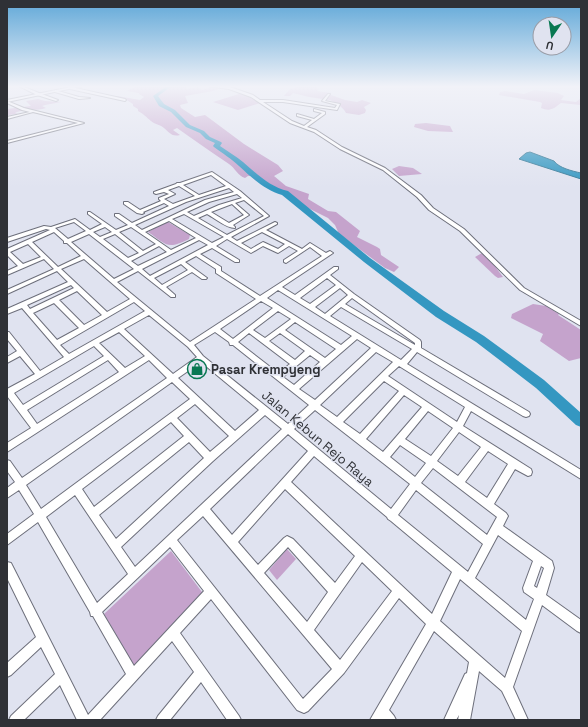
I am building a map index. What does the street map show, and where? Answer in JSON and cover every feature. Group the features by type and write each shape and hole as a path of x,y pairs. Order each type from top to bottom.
{"street":[{"path":"7,142 82,123 69,120"},
{"path":"288,120 316,131 341,148 393,174 431,209 462,230 522,289 581,324"},
{"path":"305,127 315,120"},
{"path":"150,278 267,216 212,173 156,193"},
{"path":"178,184 198,195"},
{"path":"100,239 184,200 230,186"},
{"path":"164,190 195,206"},
{"path":"141,232 195,206 238,192"},
{"path":"172,206 161,199 173,194"},
{"path":"194,218 244,198"},
{"path":"139,212 164,201"},
{"path":"229,225 247,215 232,202"},
{"path":"126,203 147,217"},
{"path":"184,212 251,251 262,244 278,251 289,244"},
{"path":"207,212 239,230"},
{"path":"90,213 143,253"},
{"path":"117,215 171,252"},
{"path":"168,219 237,261"},
{"path":"22,267 7,252 74,220 173,296"},
{"path":"237,243 275,224"},
{"path":"66,242 105,225"},
{"path":"7,240 46,228 53,229"},
{"name":"Jalan Kebun Rejo Raya","path":"53,229 66,242 190,345 201,358 314,450 391,516 528,629"},
{"path":"263,230 302,251"},
{"path":"114,281 199,238"},
{"path":"28,241 106,315"},
{"path":"127,261 160,244"},
{"path":"190,345 328,255 310,245 286,261"},
{"path":"196,254 219,268 218,272 340,348"},
{"path":"7,273 45,257"},
{"path":"7,292 84,257"},
{"path":"181,262 204,278"},
{"path":"296,298 336,268"},
{"path":"162,287 192,270"},
{"path":"327,275 352,295 417,340 419,345 416,350 384,376 337,422"},
{"path":"7,312 72,282"},
{"path":"311,307 340,286"},
{"path":"30,312 78,288"},
{"path":"279,288 375,349 581,475"},
{"path":"325,317 352,295"},
{"path":"56,344 134,299"},
{"path":"54,300 82,328"},
{"path":"341,304 416,350 526,414"},
{"path":"23,305 68,358"},
{"path":"232,343 277,308"},
{"path":"36,429 8,393 149,312"},
{"path":"264,342 295,319"},
{"path":"120,328 235,436"},
{"path":"216,329 232,343 384,458 489,543"},
{"path":"249,330 294,363"},
{"path":"280,330 325,362"},
{"path":"294,389 340,348 356,336"},
{"path":"8,337 39,374"},
{"path":"95,343 124,372"},
{"path":"95,612 288,429 315,406 375,349"},
{"path":"278,377 310,351"},
{"path":"7,360 21,352"},
{"path":"7,448 150,356"},
{"path":"22,410 108,357"},
{"path":"7,493 201,358"},
{"path":"384,376 458,427 528,472"},
{"path":"360,440 404,390"},
{"path":"7,540 196,399"},
{"path":"384,458 427,406"},
{"path":"391,516 458,427 469,407"},
{"path":"115,546 210,458 265,410"},
{"path":"171,417 210,458"},
{"path":"94,513 190,436"},
{"path":"399,439 489,504 503,516 469,580"},
{"path":"459,482 487,446"},
{"path":"232,542 314,450"},
{"path":"489,504 514,463"},
{"path":"7,464 21,484 38,516 132,675"},
{"path":"286,483 399,590 474,665 506,686 522,720"},
{"path":"76,488 134,574"},
{"path":"204,510 308,629 340,669"},
{"path":"497,528 549,568 506,686"},
{"path":"171,540 301,706 306,706 340,669 399,590"},
{"path":"258,572 287,541 290,542 335,591"},
{"path":"308,629 361,555"},
{"path":"539,559 528,586 581,627"},
{"path":"7,567 84,720"},
{"path":"382,717 433,623 458,571"},
{"path":"92,720 211,591"},
{"path":"172,633 235,720"},
{"path":"7,671 43,638"},
{"path":"450,720 474,665"},
{"path":"464,720 474,665"},
{"path":"162,720 201,672"},
{"path":"15,720 61,676"}],"shaded area":[{"path":"150,120 212,120 244,144 278,165 283,171 274,176 286,186 309,194 308,199 328,211 336,212 360,231 357,237 380,249 381,255 399,267 394,272 385,268 339,234 335,225 328,218 306,207 292,196 265,183 255,180 251,176 245,178 243,177 238,174 229,164 177,128 173,130 180,135 171,134 163,127"},
{"path":"426,123 450,126 453,132 428,131 414,127 415,124"},
{"path":"399,166 413,168 422,174 399,176 392,169"},
{"path":"168,222 190,235 189,239 171,245 164,243 148,232"},
{"path":"482,253 503,277 498,278 495,276 475,257"},
{"path":"533,304 546,306 581,330 581,358 569,361 540,341 543,334 511,318 512,314"},
{"path":"287,549 296,559 277,580 269,570"},
{"path":"171,551 205,596 136,669 104,614"}],"water":[{"path":"530,152 554,161 559,166 566,169 581,173 581,179 519,159 526,153"}],"waterway":[{"path":"182,120 188,126 202,132 208,138 219,143 216,146 241,164 247,171 274,190 285,193 367,260 440,314 480,339 540,384 581,421"}],"place":[{"name":"Pasar Krempyeng","path":"197,369"}]}
